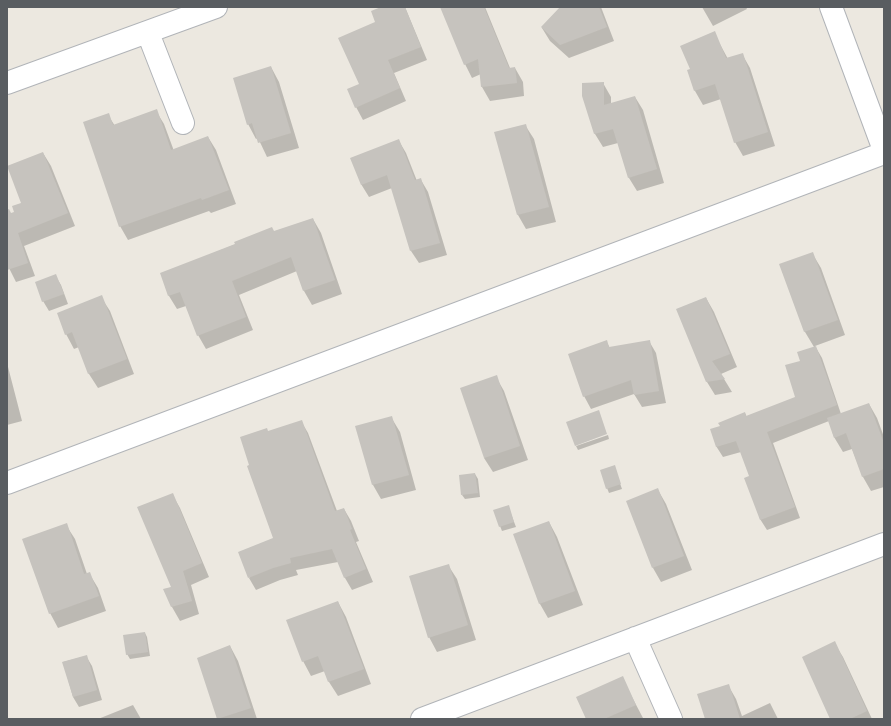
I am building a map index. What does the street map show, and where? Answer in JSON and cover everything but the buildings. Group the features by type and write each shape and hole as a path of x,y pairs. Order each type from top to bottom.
{"street":[{"path":"7,83 216,7"},
{"path":"831,7 884,150"},
{"path":"148,33 183,123"},
{"path":"7,483 884,153"},
{"path":"422,719 884,544"},
{"path":"635,638 671,719"}]}
